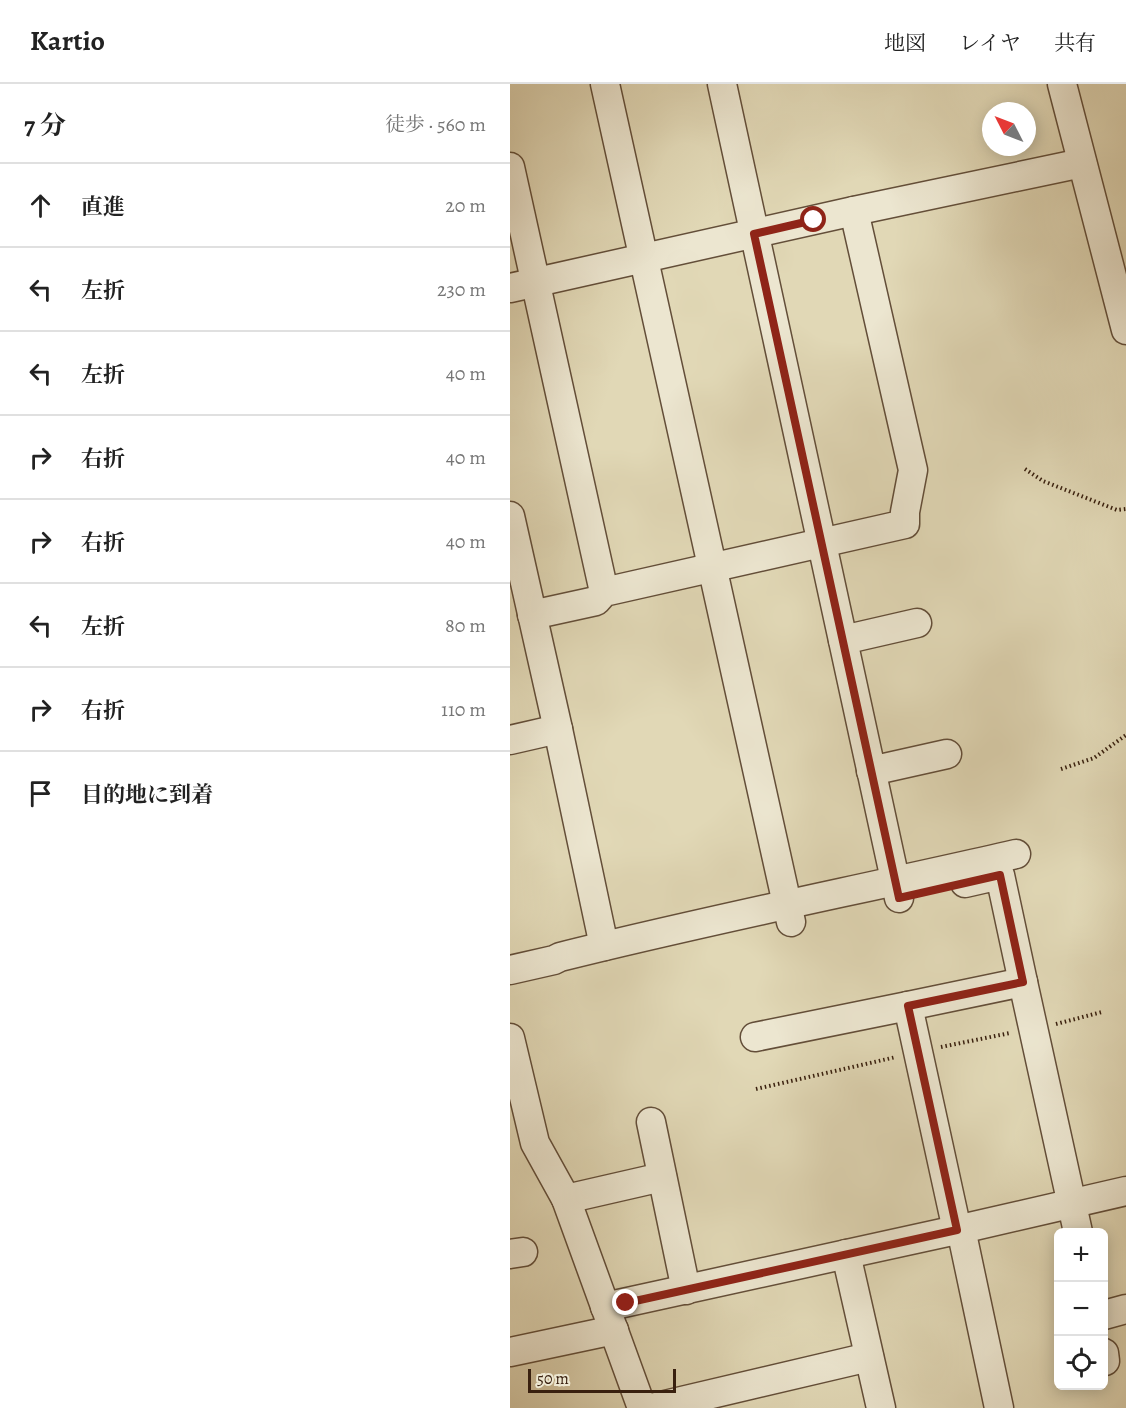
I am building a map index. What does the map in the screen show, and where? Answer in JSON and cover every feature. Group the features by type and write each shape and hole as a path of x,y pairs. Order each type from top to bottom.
{"street":[{"path":"605,84 789,913"},
{"path":"722,84 897,890"},
{"path":"1062,84 1126,330"},
{"path":"523,285 1082,163"},
{"path":"510,167 523,285 604,592"},
{"path":"525,621 596,601 604,592 905,524 904,512 913,470 854,211"},
{"path":"510,516 525,621 558,729 604,946"},
{"path":"843,640 917,623"},
{"path":"510,740 558,729"},
{"path":"871,771 947,754"},
{"path":"897,890 1016,854"},
{"path":"510,970 604,946 789,913 897,890 1000,875 1077,1228"},
{"path":"732,934 789,913"},
{"path":"755,1036 1023,982"},
{"path":"908,1006 999,1408"},
{"path":"510,1038 535,1143 566,1199 642,1408"},
{"path":"651,1122 686,1290"},
{"path":"566,1199 662,1177"},
{"path":"510,1352 686,1290 1126,1191"},
{"path":"846,1254 881,1408"},
{"path":"1108,1314 1126,1309"},
{"path":"652,1408 869,1357"}],"path":[{"path":"1025,469 1043,481 1117,510 1126,509"},
{"path":"1061,769 1094,758 1126,735"}],"route":[{"path":"626,1303 957,1230 908,1006 1023,982 1000,875 899,898 754,234 814,220"}]}
